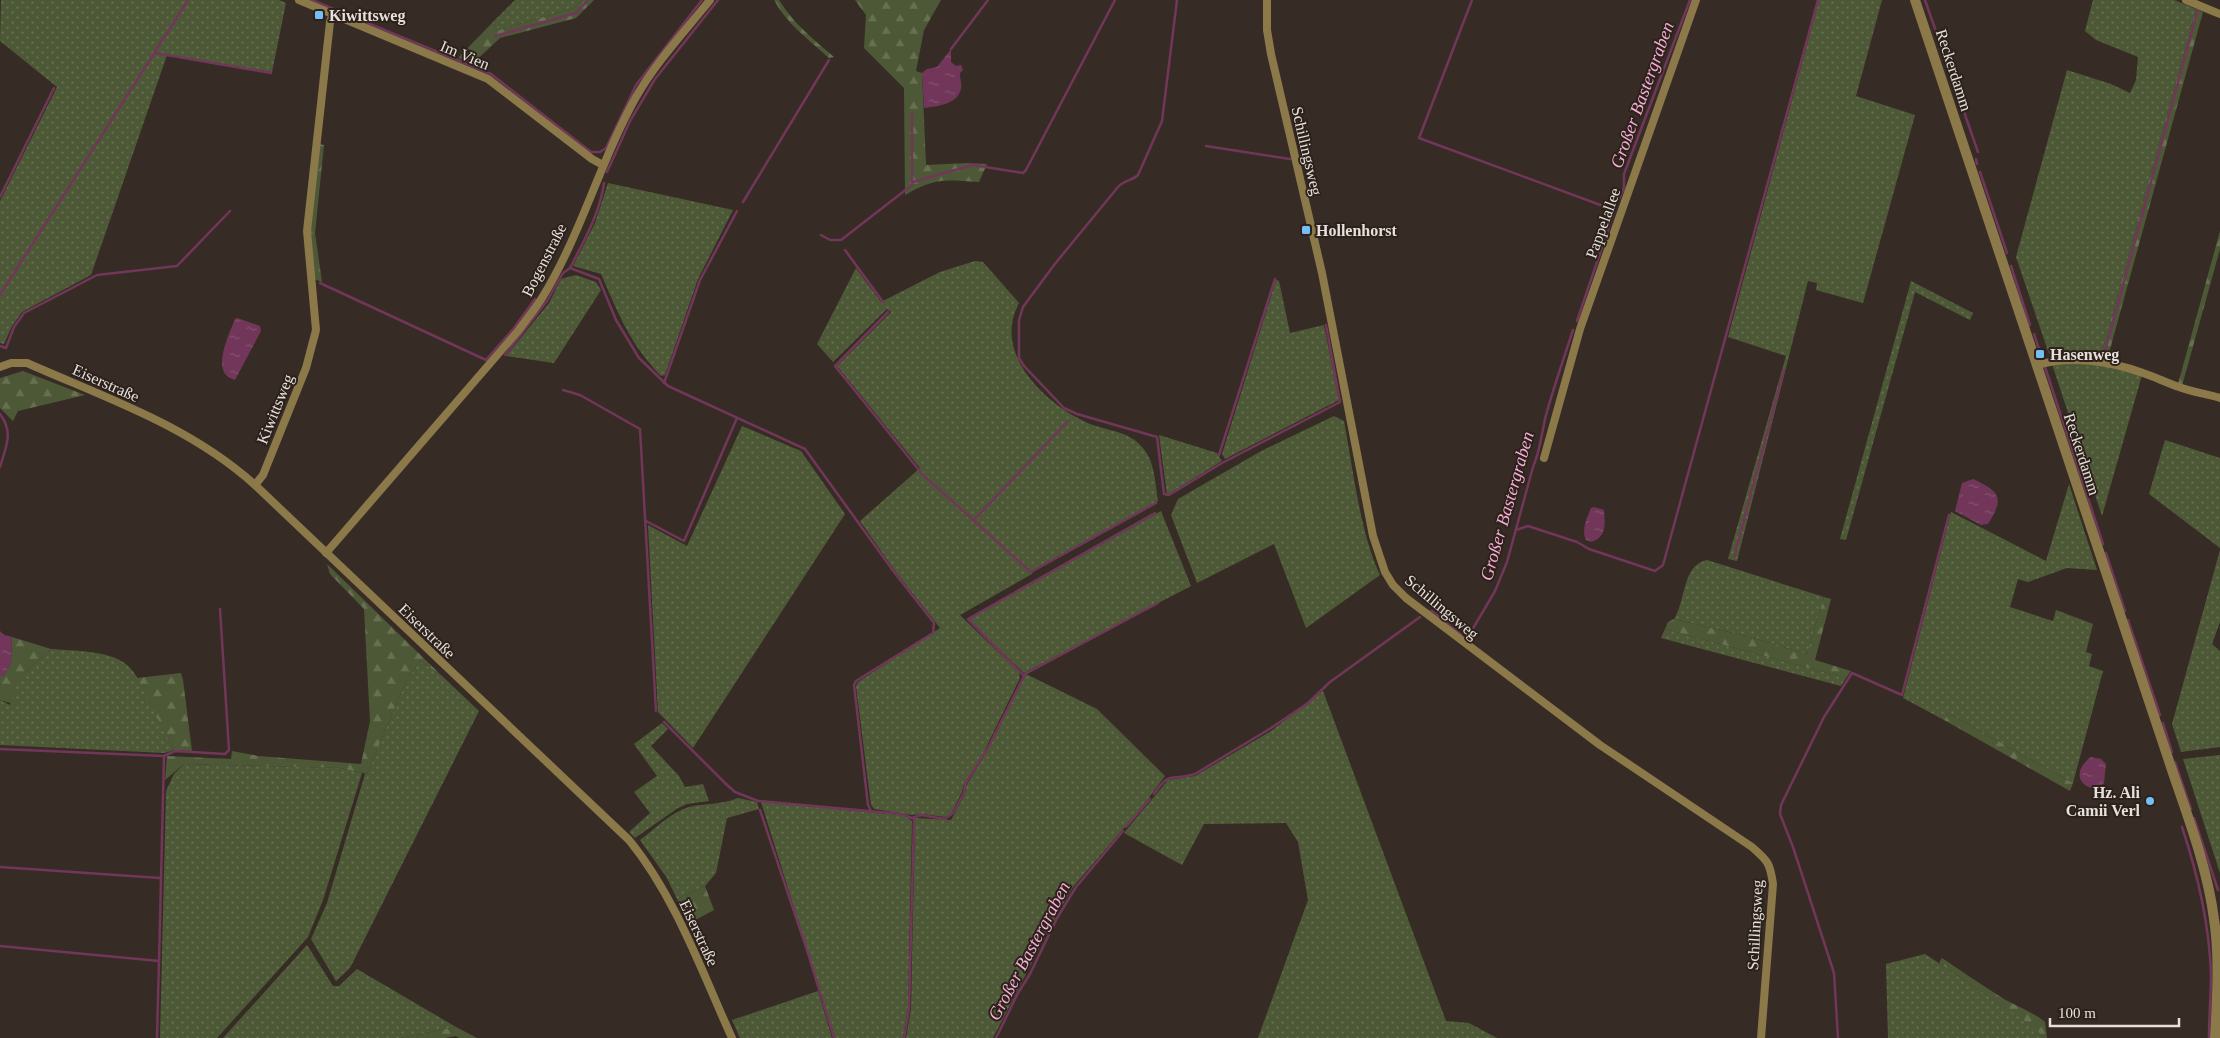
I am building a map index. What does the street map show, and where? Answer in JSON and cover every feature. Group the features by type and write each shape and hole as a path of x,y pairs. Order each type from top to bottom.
{"street":[{"name":"Im Vien","path":"299,0 488,79 592,159 603,165"},
{"name":"Bogenstraße","path":"326,552 518,332 542,298 559,267 603,165 636,98 650,76 710,0"},
{"name":"Schillingsweg","path":"1267,0 1267,30 1271,54 1322,273 1373,536 1385,572 1393,585 1406,598 1444,629 1600,745 1752,847 1767,860 1772,868 1773,884 1760,1038"},
{"name":"Pappelallee","path":"1544,458 1580,329 1696,0"},
{"name":"Reckerdamm","path":"1915,0 2203,868 2214,919 2218,978 2215,1038"},
{"path":"2186,0 2220,14"},
{"name":"Kiwittsweg","path":"255,485 263,475 306,368 316,330 315,300 307,231 330,22 333,14"},
{"path":"2037,365 2048,362 2088,360 2110,363 2142,372 2179,388 2220,398"},
{"name":"Eiserstraße","path":"1,365 27,363 165,424 199,442 224,459 255,485 629,840 663,888 732,1038"}],"green space":[{"path":"1,0 279,0 286,3 272,72 167,55 91,275 22,312 12,326 4,344 0,343 0,201 57,87 0,41"},
{"path":"515,0 582,0 574,8 499,30 492,23"},
{"path":"582,0 594,0 576,18 500,38 472,64 458,58 492,23 499,30 574,8"},
{"path":"774,0 779,0 797,24 834,57 829,58 799,31 785,17"},
{"path":"855,0 941,0 924,30 916,71 922,73 926,165 987,164 979,182 933,182 905,195 904,88 864,48 866,15"},
{"path":"1819,0 1882,0 1856,96 1915,115 1863,303 1816,290 1817,283 1808,281 1737,561 1728,559 1786,356 1728,337"},
{"path":"2093,0 2174,0 2196,9 2102,352 2049,354 2016,257 2067,70 2111,84 2130,93 2136,80 2138,57 2096,40 2085,31"},
{"path":"2196,9 2203,12 2109,353 2102,352"},
{"path":"319,144 324,145 315,233 322,282 314,279 309,232"},
{"path":"608,183 733,210 698,279 665,375 661,376 650,364 633,340 601,274 573,266 595,223"},
{"path":"2220,231 2220,249 2182,386 2178,384"},
{"path":"975,261 983,262 1019,303 1012,322 1012,341 1018,359 1028,376 1041,391 1073,416 1090,424 1125,435 1137,442 1150,459 1158,501 1033,570 1032,574 960,615 1019,672 1020,678 979,762 964,783 962,792 951,814 945,817 923,814 912,815 874,809 871,805 856,686 858,682 940,628 895,571 860,521 920,468 837,366 891,312 887,309 833,362 817,344 856,268 881,302 940,272"},
{"path":"576,275 596,282 601,290 554,363 506,356 549,303 561,279"},
{"path":"1276,280 1279,281 1290,333 1324,325 1339,400 1225,459 1222,454"},
{"path":"1911,281 1973,313 1970,320 1915,292 1846,540 1840,539"},
{"path":"2052,364 2099,364 2142,375 2102,516"},
{"path":"23,371 85,395 18,411 13,421 0,408 0,378"},
{"path":"1334,416 1344,421 1362,520 1380,575 1306,628 1274,544 1197,583 1171,515 1178,499 1263,450"},
{"path":"742,426 801,451 845,514 693,748 658,712 648,525 687,546"},
{"path":"1159,435 1217,453 1222,461 1167,495"},
{"path":"2165,440 2220,458 2220,548 2149,494"},
{"path":"2069,484 2097,570 2067,568 2028,582 2018,579 2010,607 2053,621 2056,610 2093,624 2086,652 2092,654 2089,666 2103,671 2073,783 1948,713 1944,720 1903,698 1951,512 2046,561"},
{"path":"1161,511 1191,586 1024,673 970,621 971,618"},
{"path":"2220,550 2220,622 2212,644 2220,651 2220,747 2181,752 2172,724"},
{"path":"1707,560 1824,597 1807,654 1746,636 1674,619 1689,576 1699,563"},
{"path":"327,564 441,675 420,661 405,683 367,774 340,768 184,764 165,780 167,756 231,759 232,751 258,756 361,764 370,721 364,609 330,574"},
{"path":"1824,597 1831,599 1815,660 1851,671 1846,678 1665,629 1668,622 1674,619 1746,636 1807,654"},
{"path":"1665,629 1846,678 1841,686 1661,638"},
{"path":"12,637 51,649 17,679 14,704 0,700 0,676 3,676 11,663"},
{"path":"51,649 111,656 127,665 146,692 174,750 165,753 0,745 0,700 10,705 17,679"},
{"path":"420,661 441,675 479,711 350,968 336,981 311,939 327,903 365,774 367,774 405,683"},
{"path":"181,673 192,751 174,750 137,678"},
{"path":"1026,674 1097,709 1165,776 1142,807 1073,887 993,1038 906,1038 911,1009 915,818 951,820 965,794 966,786 990,746"},
{"path":"1323,691 1446,1021 1469,1023 1497,1038 1258,1038 1308,900 1298,842 1286,823 1204,824 1182,865 1124,833 1168,780 1195,776 1271,731"},
{"path":"1948,713 2073,783 2070,791 1944,720"},
{"path":"662,723 668,729 651,746 679,776 685,787 703,784 709,801 687,804 678,808 635,838 629,832 650,813 634,792 657,776 634,744"},
{"path":"2220,755 2220,873 2183,759"},
{"path":"184,764 340,768 362,773 323,900 308,937 217,1038 160,1038 166,791 174,774"},
{"path":"738,798 757,802 759,809 727,818 716,873 705,886 677,899 667,878 640,840 682,809 726,802"},
{"path":"761,802 900,815 912,821 908,1007 903,1038 835,1038"},
{"path":"705,886 714,910 688,924 677,899"},
{"path":"307,945 333,986 339,986 357,969 456,1027 400,1038 223,1038"},
{"path":"1925,954 2037,1028 2043,1038 1888,1038 1886,964"},
{"path":"1942,958 2004,999 2040,1018 2045,1022 2047,1038 2043,1038 2036,1028 1939,963"},
{"path":"818,991 832,1038 740,1038 732,1020"},
{"path":"456,1027 477,1038 459,1038 456,1036 445,1038 400,1038"}],"water":[{"path":"951,49 951,62 956,66 961,65 963,70 960,73 961,87 959,94 946,104 924,108 922,73 927,69 937,67"},
{"path":"237,318 260,326 261,331 235,380 227,376 223,370 222,362 226,344"},
{"path":"1973,479 1989,488 1997,496 1997,507 1988,524 1981,525 1955,511 1962,483"},
{"path":"1591,508 1604,510 1605,525 1600,537 1591,542 1586,540 1584,528"},
{"path":"0,631 4,635 12,637 11,663 3,676 0,676"},
{"path":"2091,757 2101,759 2106,764 2104,783 2097,789 2085,785 2080,777 2082,767"}],"waterway":[{"path":"0,295 188,0"},
{"path":"312,0 491,74 591,152 600,152 606,148 636,85 702,0"},
{"path":"495,36 576,13 588,0"},
{"path":"607,172 630,121 655,79 718,0"},
{"path":"951,49 988,0"},
{"path":"913,182 973,165 1023,173 1115,0"},
{"path":"1177,0 1162,121 1138,175 1118,187 1054,265 1023,307 1019,320 1019,358 1024,366 1064,408 1077,414 1157,437 1164,494 1169,495 1222,463 1340,402 1326,325"},
{"path":"1472,0 1419,138 1614,210"},
{"name":"Großer Bastergraben","path":"1619,199 1624,188 1624,174 1690,0"},
{"path":"1516,530 1528,526 1655,571 1663,565 1818,0"},
{"path":"1925,0 1978,152"},
{"path":"2052,356 2102,354 2105,351 2198,9"},
{"path":"155,53 271,73"},
{"path":"743,202 829,60"},
{"path":"0,197 54,88"},
{"path":"821,235 830,240 841,240 912,185 912,114"},
{"path":"1206,146 1290,159"},
{"path":"1976,159 1977,164"},
{"path":"1980,172 2007,253"},
{"path":"604,183 595,216 570,268 599,279 616,320 639,358 668,386 805,449 894,572 934,623 933,633 856,681 854,685 868,805 871,811"},
{"name":"Großer Bastergraben","path":"1577,321 1616,206"},
{"path":"0,346 6,348 14,327 24,313 97,275 177,266 230,211"},
{"path":"664,383 700,280 737,211"},
{"path":"845,250 883,302"},
{"path":"2011,266 2030,325"},
{"path":"505,355 547,301 563,273 570,268"},
{"path":"1219,455 1275,279"},
{"path":"320,283 486,360 514,328 535,299"},
{"path":"888,312 835,366 923,475 1031,572 1156,503"},
{"name":"Großer Bastergraben","path":"1465,638 1468,637 1495,591 1507,562 1537,455 1546,415 1573,330"},
{"path":"2034,334 2040,352"},
{"path":"2045,367 2103,544"},
{"path":"1734,557 1784,370"},
{"path":"563,390 580,395 640,429 656,711"},
{"path":"0,414 7,427 8,434 0,467"},
{"path":"646,521 684,541 737,418"},
{"path":"973,521 1068,421"},
{"path":"1024,676 968,619 1155,513"},
{"path":"1838,1038 1834,973 1793,847 1780,814 1781,805 1824,717 1852,673 1902,695 1949,515"},
{"path":"2106,553 2125,611"},
{"path":"664,722 735,792 758,801 901,814 912,818 921,815 945,819 953,813 964,793 965,784 989,746 1025,674 1158,603"},
{"path":"0,749 164,756 175,751 225,754 229,750 220,609"},
{"name":"Großer Bastergraben","path":"1429,612 1432,611 1461,635"},
{"name":"Großer Bastergraben","path":"1154,794 1164,781 1195,774 1271,728 1308,703 1330,682 1420,617"},
{"path":"2128,620 2160,715"},
{"path":"2163,723 2172,752"},
{"path":"0,946 159,961 164,756"},
{"path":"2175,762 2191,809"},
{"name":"Großer Bastergraben","path":"1126,827 1150,799"},
{"path":"760,810 834,1038"},
{"path":"904,1038 909,1009 914,818"},
{"path":"2194,818 2218,890"},
{"path":"2182,827 2198,881 2208,935 2211,973 2209,1038"},
{"name":"Großer Bastergraben","path":"996,1038 1057,918 1076,887 1123,831"},
{"path":"0,867 160,878"},
{"path":"157,1038 159,961"}],"place":[{"name":"Kiwittsweg","path":"319,15"},
{"name":"Hollenhorst","path":"1306,230"},
{"name":"Hasenweg","path":"2040,354"},
{"name":"Hz. Ali Camii Verl","path":"2150,801"}]}
